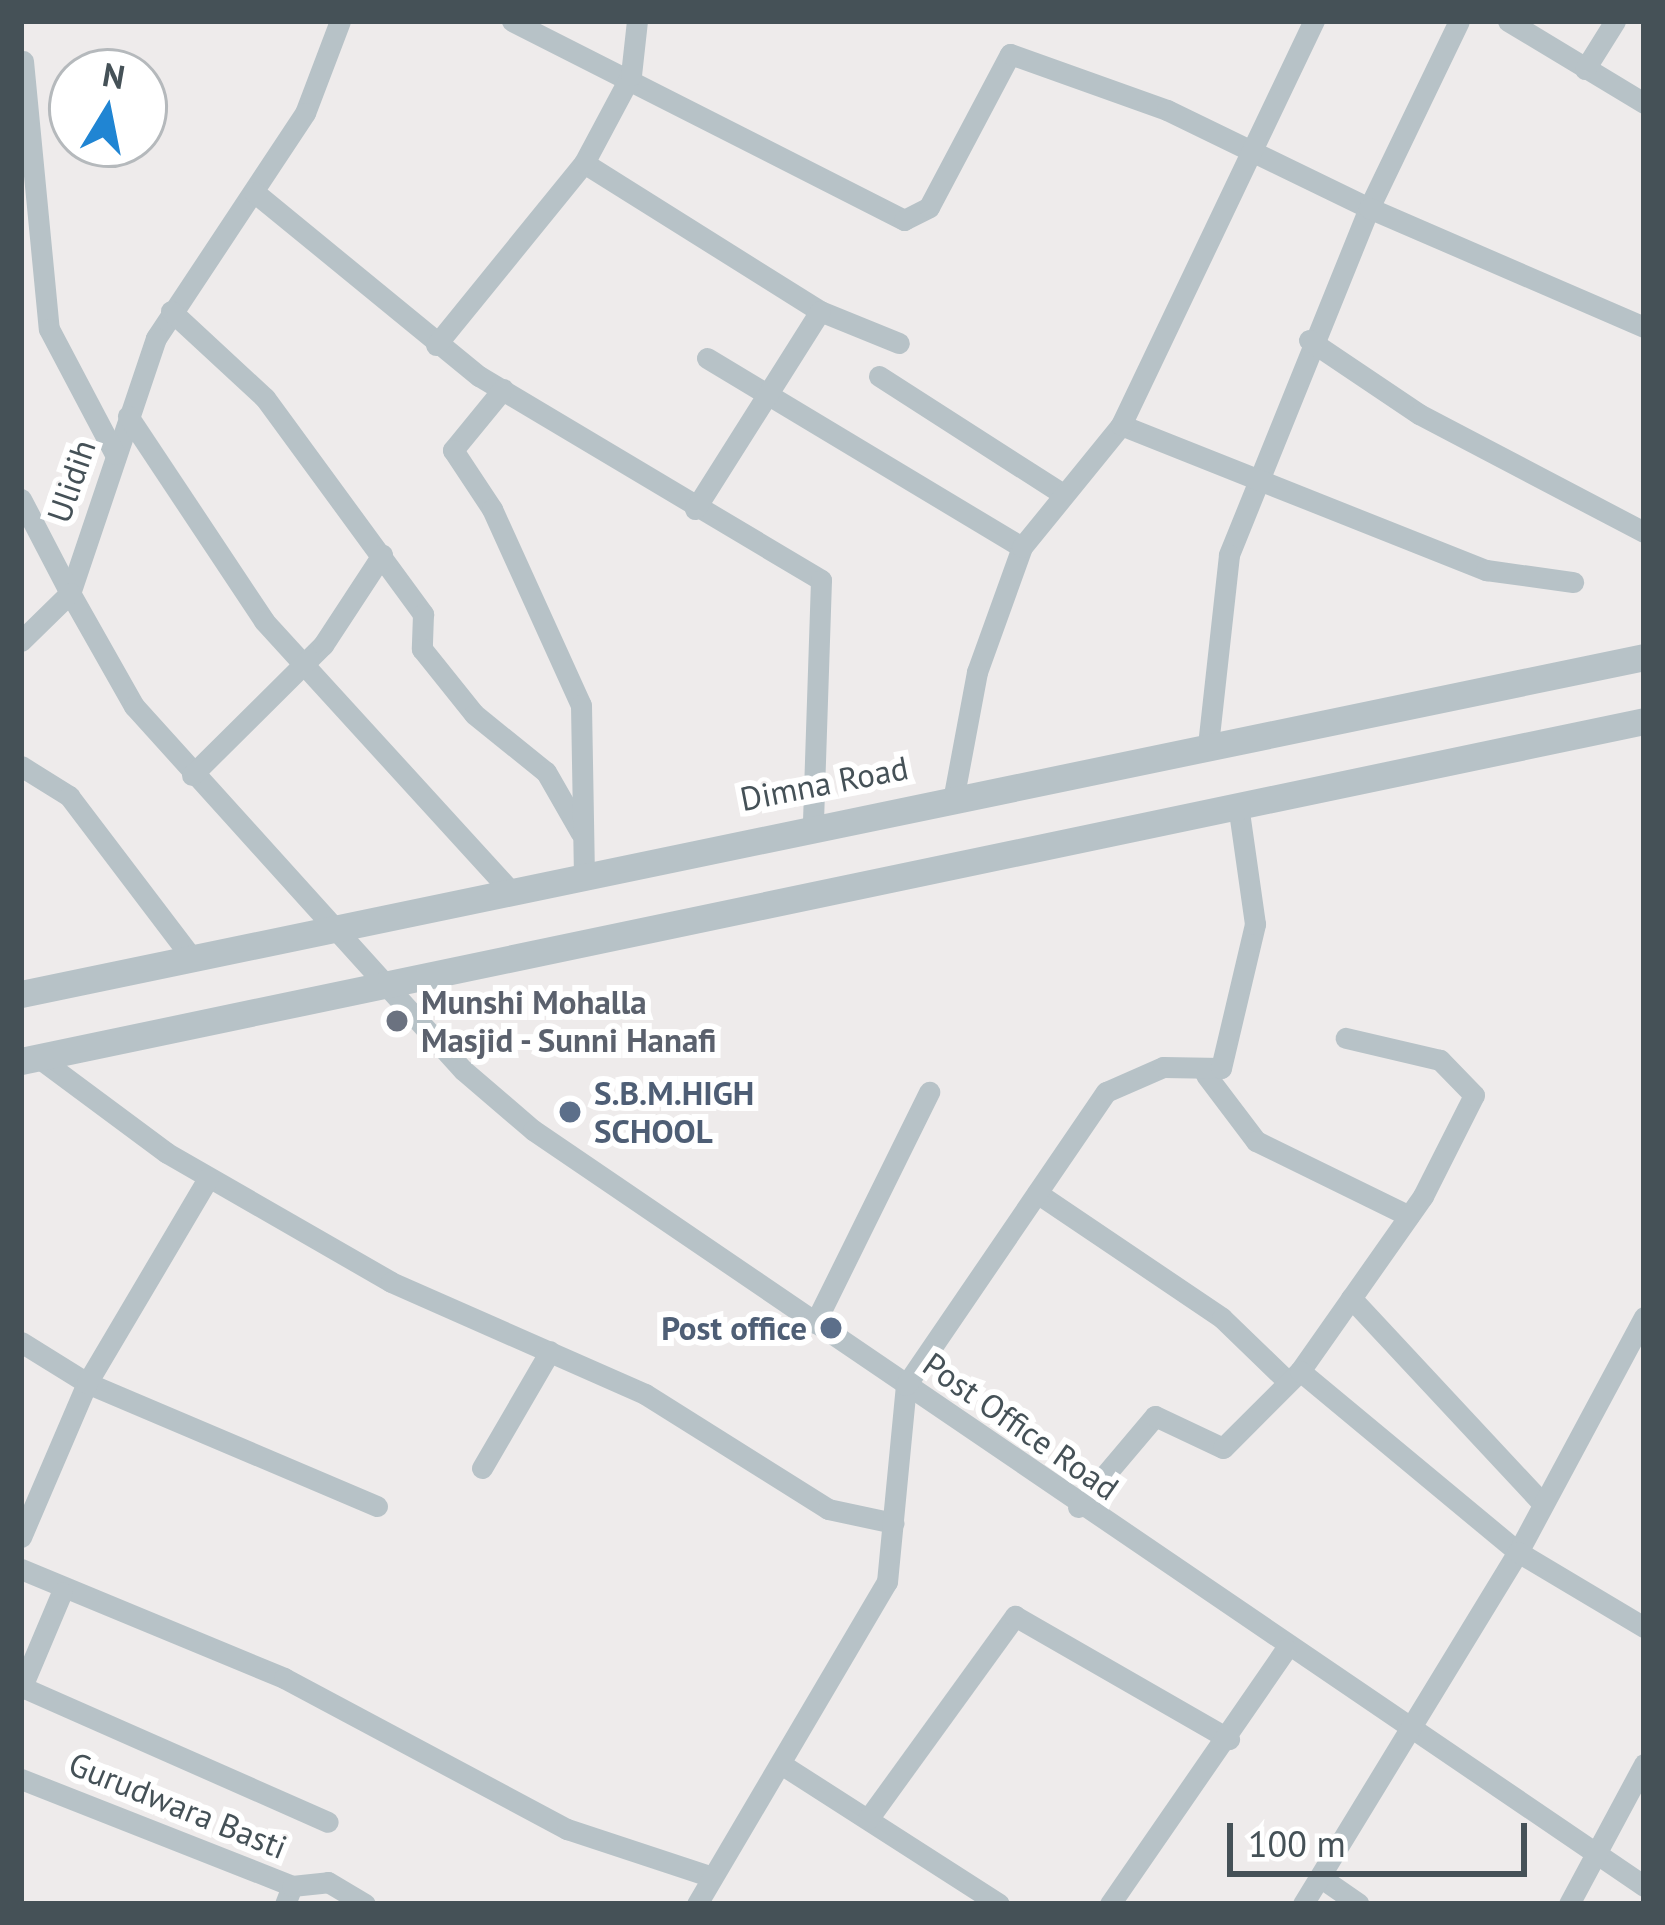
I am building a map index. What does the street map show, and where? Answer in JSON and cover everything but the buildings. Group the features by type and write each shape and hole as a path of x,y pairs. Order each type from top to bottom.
{"street":[{"name":"Ulidih","path":"70,592 128,416 171,310 305,113 340,21"},
{"path":"512,21 631,75 904,220 929,207 1010,54 1249,150 1369,208 1644,327"},
{"path":"436,345 584,163 631,75 637,21"},
{"path":"954,795 977,672 1022,547 1060,493 1121,425 1314,21"},
{"path":"1208,746 1220,592 1256,481 1309,340 1459,21"},
{"path":"1508,21 1644,103"},
{"path":"1586,69 1615,21"},
{"path":"23,61 50,329 115,454"},
{"path":"584,163 820,311 899,344"},
{"path":"254,192 436,345 695,509 821,580 813,821"},
{"path":"171,310 265,398 426,620 422,649 474,714 546,772 581,833"},
{"path":"695,509 820,311"},
{"path":"1309,340 1419,413 1644,532"},
{"path":"707,358 1022,547"},
{"path":"879,376 1060,493"},
{"path":"502,389 453,450 492,509 580,705 584,869"},
{"path":"128,416 264,621 507,886"},
{"path":"1121,425 1486,570 1573,582"},
{"path":"21,499 134,706 191,775 334,922"},
{"path":"191,775 306,662 382,555"},
{"path":"21,640 70,592"},
{"name":"Dimna Road","path":"21,994 813,821 1644,656"},
{"path":"30,1060 1239,811 1644,721"},
{"path":"21,766 69,796 191,957"},
{"path":"1206,1075 1226,1058 1253,942 1239,811"},
{"name":"Post Office Road","path":"334,922 389,986 533,1130 1286,1649 1644,1886"},
{"path":"1078,1507 1155,1416 1223,1448 1292,1374 1351,1298 1458,1134 1472,1082 1440,1060 1346,1037"},
{"path":"30,1060 208,1178 443,1310 645,1394 828,1509 894,1522"},
{"path":"698,1904 887,1582 906,1385 1121,1080 1163,1067 1206,1075 1256,1141 1408,1216"},
{"path":"815,1323 929,1092"},
{"path":"21,1537 87,1383 208,1178"},
{"path":"1037,1193 1222,1318 1518,1552 1644,1627"},
{"path":"1351,1298 1542,1504"},
{"path":"1303,1904 1403,1728 1518,1552 1644,1317"},
{"path":"21,1342 87,1383 377,1506"},
{"path":"482,1468 550,1351"},
{"path":"21,1569 62,1592 284,1678 606,1846 712,1877"},
{"path":"62,1592 21,1688 328,1822"},
{"path":"868,1819 1015,1616 1229,1739"},
{"path":"1111,1904 1229,1739 1286,1649"},
{"path":"781,1764 992,1902"},
{"path":"1569,1904 1599,1858 1644,1764"},
{"name":"Gurudwara Basti","path":"21,1779 288,1895 328,1882 365,1904"},
{"path":"1320,1877 1359,1904"}],"place":[{"name":"Munshi Mohalla Masjid - Sunni Hanafi","path":"397,1021"},
{"name":"S.B.M.HIGH SCHOOL","path":"570,1112"},
{"name":"Post office","path":"831,1328"}]}
